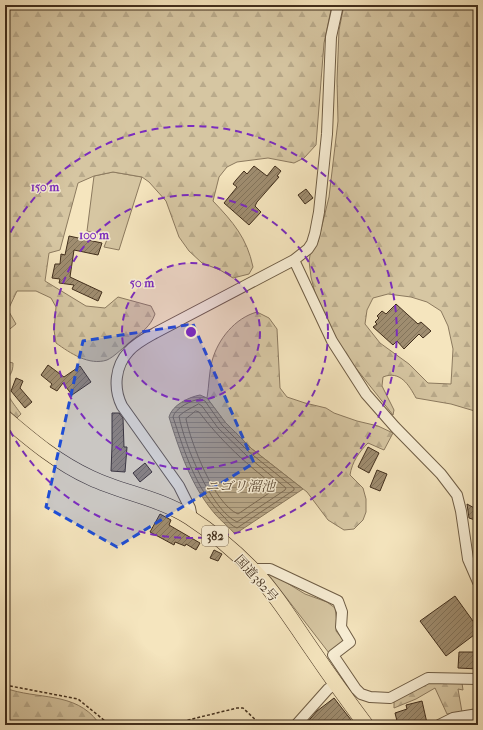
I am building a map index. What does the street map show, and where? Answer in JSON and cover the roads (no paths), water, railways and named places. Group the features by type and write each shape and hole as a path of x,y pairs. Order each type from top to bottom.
{"highway":[{"name":"国道382号","path":"5,418 42,449 78,472 104,484 163,504 189,517 228,546 254,571 272,592 366,725"}],"street":[{"path":"189,517 191,513 190,508 178,486 118,399 116,385 118,372 122,360 129,350 155,333 294,260 308,249 312,243 319,212 327,134 331,37 338,5"},
{"path":"294,260 332,341 366,394 395,427 441,474 457,495 461,511 468,559 478,582"},
{"path":"254,571 257,569 270,570 338,601 342,612 341,627 350,642 333,655 361,694 379,698 390,698 428,678 478,679"},
{"path":"296,725 328,689 336,684"},
{"path":"439,725 453,718 478,714"}],"water":[{"name":"ニゴリ溜池","path":"200,395 207,398 225,422 252,449 303,489 235,534 215,514 199,492 182,456 169,417 177,405"}]}
